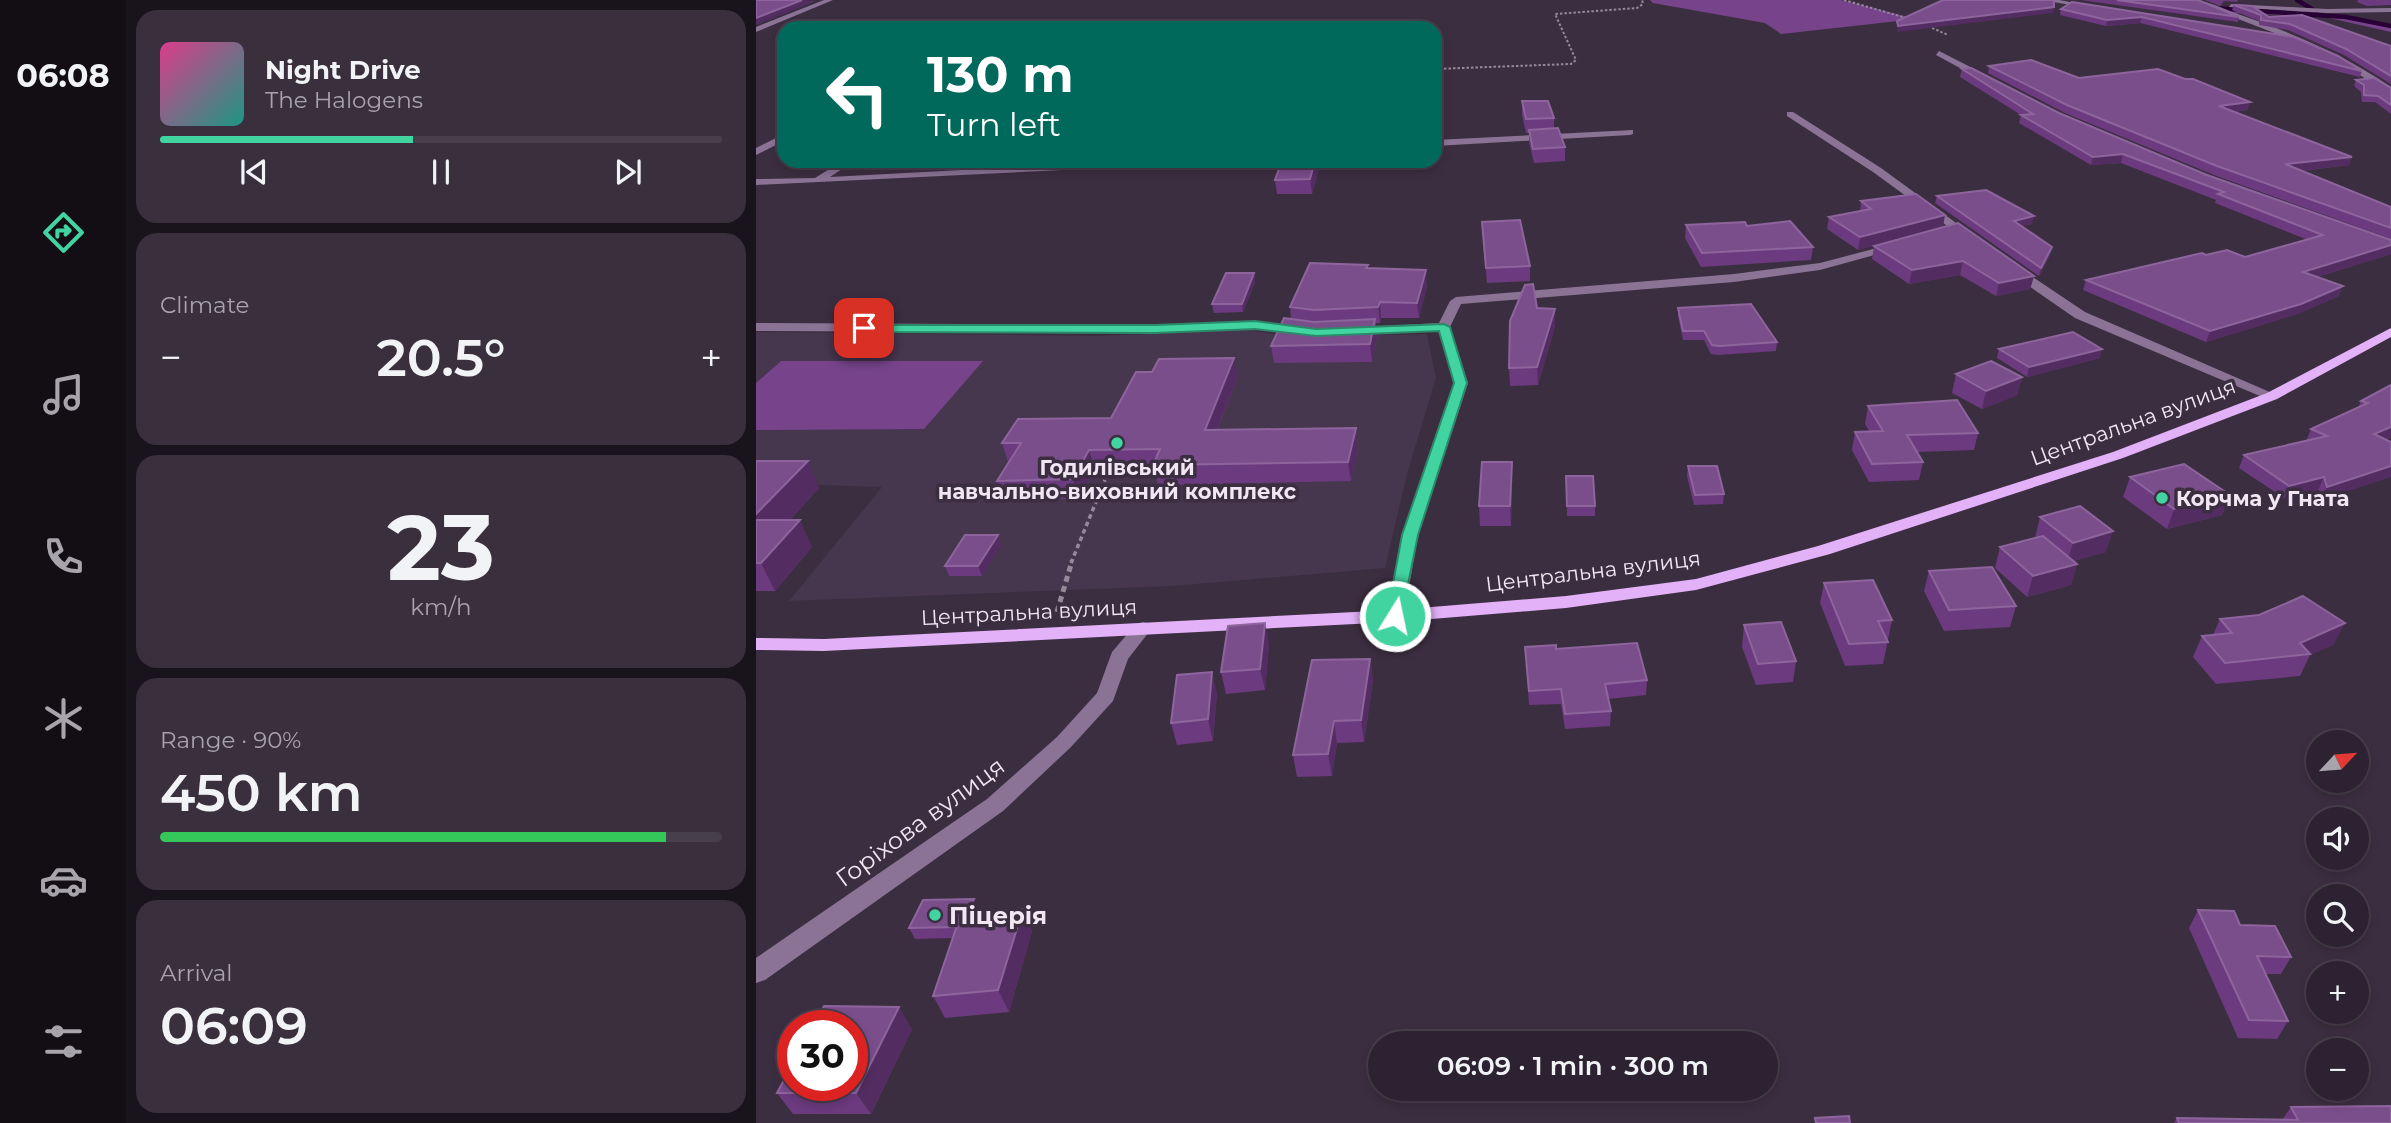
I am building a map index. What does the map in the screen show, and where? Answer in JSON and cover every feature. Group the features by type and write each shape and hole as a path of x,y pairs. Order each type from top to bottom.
{"main road":[{"name":"Центральна вулиця","path":"756,643 824,645 1395,616 1566,602 1696,584 1824,550 2105,460 2272,396 2391,332"}],"street":[{"path":"778,21 830,0"},
{"path":"2045,0 2099,8"},
{"path":"2192,0 2294,38 2366,72 2391,91"},
{"path":"2208,6 2327,11 2391,10"},
{"path":"756,30 777,21"},
{"path":"2247,30 2294,38"},
{"path":"1939,53 2002,87"},
{"path":"1790,114 1877,170 1979,245"},
{"path":"1442,143 1630,132"},
{"path":"756,152 777,141"},
{"path":"814,182 837,168"},
{"path":"951,176 962,168"},
{"path":"756,182 814,182 1076,168"},
{"path":"1936,235 1958,229"},
{"path":"1395,616 1410,535 1461,383 1444,327 1456,300 1557,294 1746,276 1820,266 1913,242"},
{"path":"2001,261 2081,315 2272,396"},
{"path":"756,327 1155,329 1255,325 1316,333"},
{"path":"1342,332 1444,327"},
{"name":"Горіхова вулиця","path":"756,972 995,805 1064,742 1106,696 1119,657 1143,628"}],"path":[{"path":"1442,69 1571,64 1576,60 1555,14 1637,8 1643,4 1643,0"},
{"path":"1844,0 1912,20"},
{"path":"1924,24 1948,36"},
{"path":"1052,634 1065,578 1105,480"}],"shaded area":[{"path":"1650,0 1841,0 1916,19 1781,34 1765,23 1653,3"},
{"path":"2221,7 2346,17 2391,25 2391,32 2325,17 2235,13"},
{"path":"1248,330 1289,337 1427,334 1436,378 1407,474 1385,568 1172,586 789,601 882,487 756,483 756,332 1096,336"},
{"path":"781,361 983,361 924,429 756,430 756,383"}],"building":[{"path":"756,0 802,0 756,18"},
{"path":"1943,0 2054,0 2054,7 1898,26 1897,21"},
{"path":"2117,0 2198,0 2239,17"},
{"path":"2072,2 2294,37 2338,56 2362,71 2142,17 2107,20 2061,9"},
{"path":"2234,5 2252,6 2269,17 2302,15 2391,46 2391,76 2346,49 2290,24 2261,20 2261,15"},
{"path":"2031,60 2079,78 2158,69 2185,79 2193,79 2250,102 2219,106 2352,157 2285,164 2391,207 2391,228 2217,166 2067,105 1989,66"},
{"path":"1971,68 2059,113 2207,175 2391,240 2391,245 2303,272 2343,286 2301,304 2210,331 2086,280 2202,253 2206,255 2227,250 2245,257 2323,235 2218,194 2224,192 2123,154 2093,157 2021,115 2033,114 1962,69"},
{"path":"2374,78 2391,88 2391,105 2378,96 2364,95 2364,85 2356,80"},
{"path":"1522,101 1548,101 1554,118 1526,119"},
{"path":"1558,128 1565,147 1533,149 1529,130"},
{"path":"1279,168 1313,168 1310,179 1275,180"},
{"path":"1986,190 2034,216 2014,221 2052,247 2041,268 1937,196"},
{"path":"1916,194 1945,215 1860,237 1829,217 1871,209 1861,201"},
{"path":"1520,220 1530,266 1486,268 1482,222"},
{"path":"1790,221 1813,247 1702,253 1686,225 1745,222 1747,226"},
{"path":"1958,223 2034,276 1999,283 1963,261 1912,270 1874,246"},
{"path":"1310,263 1426,270 1417,303 1380,302 1378,307 1314,310 1290,307"},
{"path":"1226,273 1254,273 1242,304 1212,304"},
{"path":"1533,284 1537,308 1555,309 1537,367 1509,368 1510,321 1525,285"},
{"path":"1751,304 1777,342 1719,346 1712,345 1704,331 1683,331 1678,308"},
{"path":"1284,318 1314,322 1375,319 1370,344 1271,346"},
{"path":"2073,332 2102,349 2029,367 1999,349"},
{"name":"Годилівський навчально-виховний комплекс","path":"1234,358 1205,430 1356,428 1348,462 1153,465 1160,449 1089,450 1073,479 997,481 1021,443 1002,443 1018,419 1111,418 1136,372 1152,372 1159,359"},
{"path":"1991,361 2022,377 1986,391 1956,374"},
{"path":"2391,385 2391,427 2374,434 2391,442 2391,466 2327,487 2324,477 2289,486 2244,455 2327,436 2311,429 2368,403 2361,401"},
{"path":"1957,400 1978,433 1907,435 1923,462 1872,464 1855,432 1883,431 1868,406"},
{"path":"756,461 808,461 756,514"},
{"path":"1482,462 1512,462 1510,506 1479,506"},
{"path":"2184,464 2230,495 2174,509 2130,477"},
{"path":"1688,466 1717,466 1724,494 1695,495"},
{"path":"1566,476 1593,476 1595,506 1567,506"},
{"path":"2080,506 2113,531 2073,543 2040,517"},
{"path":"756,520 800,520 761,563 756,563"},
{"path":"965,535 998,535 978,566 945,566"},
{"path":"2043,536 2077,564 2033,576 2000,547"},
{"path":"1992,567 2016,606 1949,610 1929,571"},
{"path":"1873,580 1892,620 1878,621 1888,642 1849,644 1824,583"},
{"path":"2303,596 2345,623 2300,643 2310,654 2225,663 2202,636 2232,633 2220,619 2259,615"},
{"path":"1781,622 1796,661 1758,664 1744,625"},
{"path":"1265,623 1260,669 1221,672 1228,626"},
{"path":"1637,643 1647,680 1605,684 1611,711 1565,714 1561,689 1529,691 1525,647 1556,645 1556,649"},
{"path":"1370,659 1361,720 1334,721 1328,754 1293,755 1312,660"},
{"path":"1212,672 1208,719 1171,723 1177,675"},
{"path":"974,899 967,914 961,914 957,927 909,928 923,900"},
{"path":"1023,909 998,990 933,996 961,914"},
{"path":"2198,910 2234,911 2240,925 2275,926 2291,957 2257,956 2288,1021 2249,1020"},
{"path":"824,1006 899,1007 868,1069 868,1010 822,1010"},
{"path":"2391,1106 2391,1123 2179,1123 2177,1118 2298,1120 2291,1107"},
{"path":"1849,1116 1850,1123 1816,1123 1815,1118"}],"waterway":[{"path":"2297,0 2317,12"},
{"path":"2214,8 2346,17 2391,26"}],"place":[{"name":"Годилівський навчально-виховний комплекс","path":"1117,443"},
{"name":"Корчма у Гната","path":"2162,498"},
{"name":"Піцерія","path":"935,915"}],"route":[{"path":"864,328 1155,329 1255,325 1316,333 1444,327 1461,383 1410,535 1395,616"}]}
